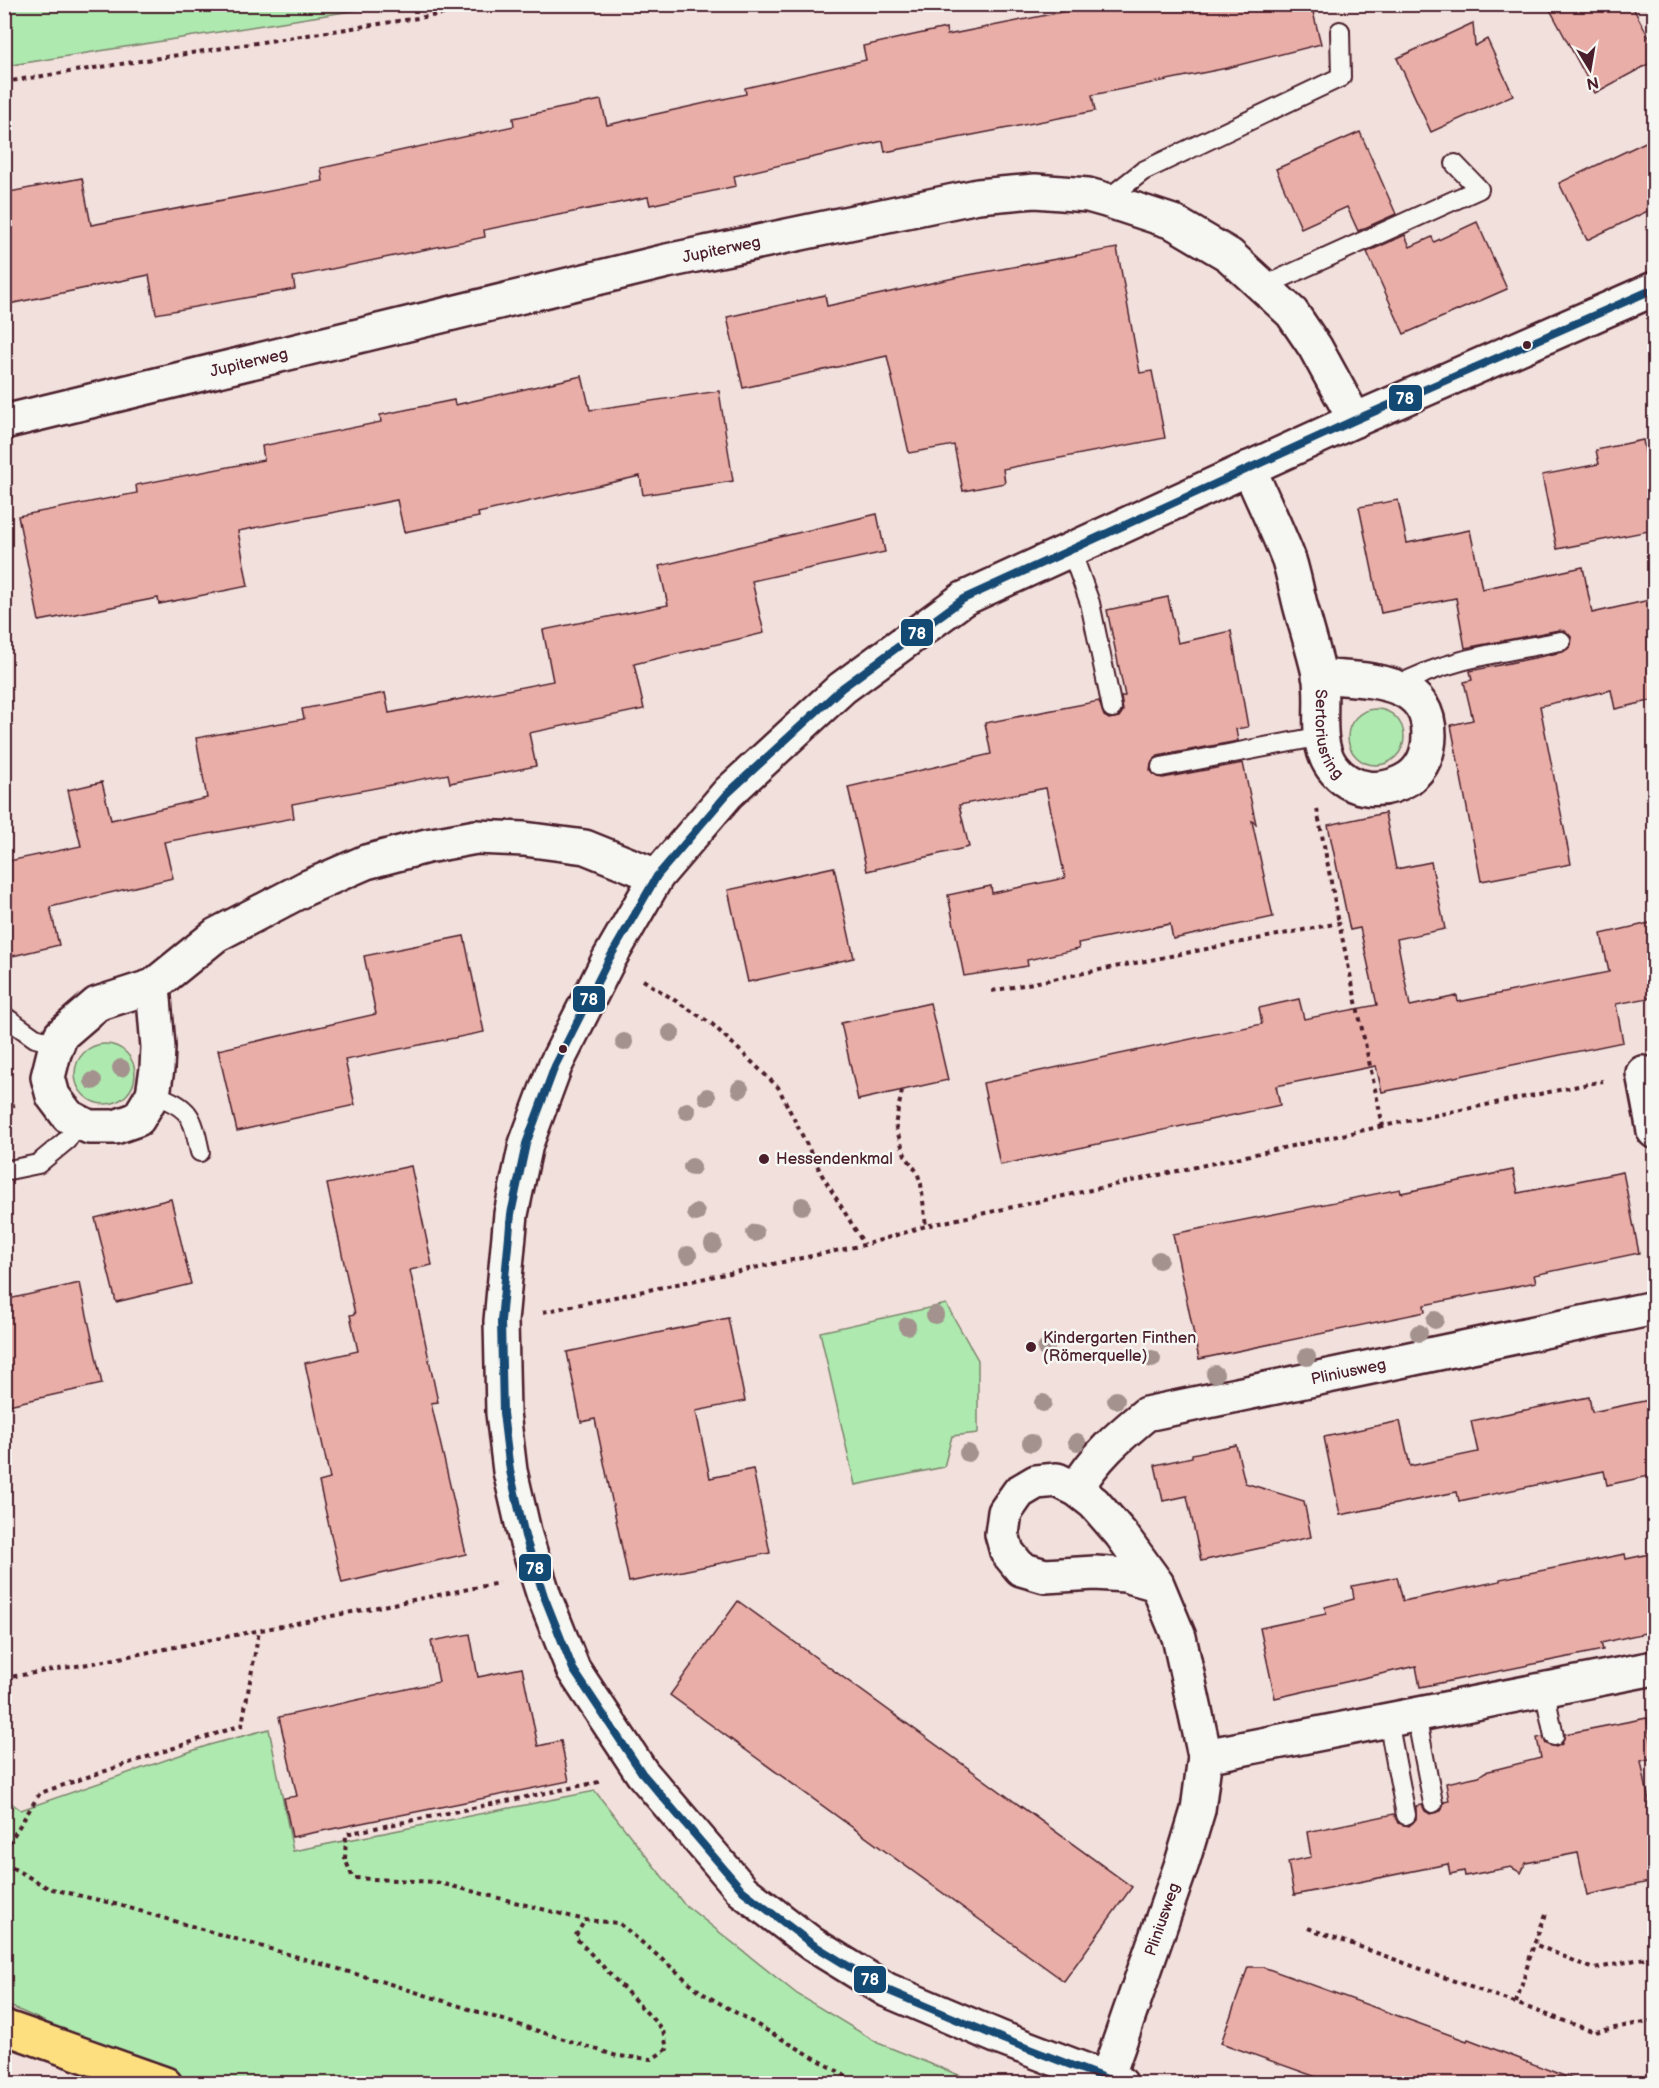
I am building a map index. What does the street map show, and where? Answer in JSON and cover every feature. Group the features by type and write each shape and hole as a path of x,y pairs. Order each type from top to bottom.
{"highway":[{"path":"4,2027 165,2084"}],"street":[{"name":"Jupiterweg","path":"4,422 667,261 978,196 1035,191 1088,195 1173,222 1229,255 1292,313 1315,347 1354,420"},
{"path":"1114,2081 1003,2039 887,1990 812,1944 743,1891 642,1773 573,1669 525,1536 510,1471 502,1413 501,1321 511,1214 526,1144 555,1066 609,959 657,876 728,793 842,688 963,599 1354,420 1654,289"},
{"name":"Sertoriusring","path":"1249,468 1289,561 1319,676 1324,753 1333,768 1345,781 1362,788 1380,789 1397,785 1412,775 1423,762 1429,745 1429,726 1424,709 1412,696 1397,686 1379,681 1319,676"},
{"path":"153,986 159,1047 153,1094 138,1119 116,1128 89,1127 68,1116 53,1095 48,1077 61,1035 97,1004 153,986 216,935 306,888 366,862 427,846 476,837 524,839 585,847 657,876"},
{"path":"1643,1073 1654,1131"},
{"name":"Pliniusweg","path":"1076,1489 1090,1466 1113,1441 1146,1414 1654,1308"},
{"name":"Pliniusweg","path":"1114,2081 1198,1810 1205,1756 1179,1637 1157,1584 1121,1534 1095,1503 1076,1489 1057,1480 1036,1482 1019,1492 1005,1512 1002,1534 1007,1552 1021,1569 1045,1576 1087,1573 1125,1575 1157,1584"},
{"path":"1205,1756 1654,1668"}],"lane":[{"path":"1106,200 1143,171 1341,76 1340,31"},
{"path":"1264,286 1479,189 1455,164"},
{"path":"1071,550 1090,603 1113,708"},
{"path":"1397,686 1419,674 1446,664 1561,641"},
{"path":"1161,767 1322,736"},
{"path":"4,1016 36,1038 57,1044"},
{"path":"153,1094 176,1102 193,1120 200,1152"},
{"path":"4,1171 39,1164 67,1140 79,1122"},
{"path":"1544,1689 1554,1736"},
{"path":"1402,1718 1433,1803"},
{"path":"1402,1718 1406,1815"}],"path":[{"path":"4,82 508,4"},
{"path":"1333,768 1316,780 1312,786 1383,1126"},
{"path":"992,991 1339,923"},
{"path":"609,959 712,1024 778,1087 822,1175 864,1245"},
{"path":"501,1321 864,1245 926,1226 1383,1126 1643,1073"},
{"path":"902,1091 895,1125 905,1155 917,1172 921,1184 926,1226"},
{"path":"4,1678 94,1663 538,1575"},
{"path":"4,1851 40,1793 242,1725 259,1631"},
{"path":"642,1773 346,1834 345,1859 353,1878 436,1882 585,1920 619,1923 702,1993 860,2084"},
{"path":"4,1863 48,1888 119,1905 387,1983 617,2056 652,2059 667,2049 663,2030 575,1937 585,1920"},
{"path":"1516,2003 1546,1914"},
{"path":"1308,1928 1596,2032 1654,2020"},
{"path":"1534,1944 1594,1968 1654,1956"}],"green space":[{"path":"5,4 389,4 389,5 5,66"},
{"path":"1370,709 1382,709 1392,713 1400,721 1404,737 1400,753 1392,761 1382,765 1370,765 1360,761 1352,753 1348,743 1348,731 1352,721 1360,713"},
{"path":"99,1044 111,1044 122,1049 130,1057 135,1074 133,1086 122,1099 111,1104 99,1104 88,1099 80,1091 75,1080 75,1068 80,1057 88,1049"},
{"path":"946,1304 978,1360 978,1433 952,1436 944,1467 855,1485 820,1332"},
{"path":"269,1729 293,1851 595,1791 683,1903 797,1994 878,2043 979,2083 195,2083 163,2074 5,2004 4,1798 21,1810 209,1745"}],"building":[{"path":"1102,4 1311,4 1321,44 1227,68 1092,95 1095,111 885,152 883,141 734,176 736,186 650,205 648,197 484,230 485,237 293,277 295,289 156,314 149,275 4,305 4,193 82,178 91,225 323,181 321,168 514,126 513,118 601,100 607,125 746,94 745,88 866,60 863,46 946,28 947,35"},
{"path":"1547,4 1631,4 1654,47 1654,61 1595,93"},
{"path":"1473,23 1475,46 1487,39 1513,95 1431,132 1397,58"},
{"path":"1360,132 1396,214 1358,231 1347,207 1301,228 1276,169"},
{"path":"1654,138 1654,208 1587,240 1559,183"},
{"path":"1477,222 1507,289 1404,334 1367,252 1405,235 1410,247 1432,237 1434,242"},
{"path":"1117,248 1140,373 1152,371 1165,438 1003,469 1005,483 963,491 954,445 909,453 887,356 743,388 727,317 825,295 827,306 963,276"},
{"path":"582,376 590,410 719,391 733,481 643,495 640,476 478,513 479,517 404,532 397,500 238,531 248,586 159,604 158,598 39,621 18,516 137,493 136,485 264,460 262,446 381,422 380,415 454,400 455,405"},
{"path":"1643,440 1654,500 1654,530 1557,549 1542,475 1599,464 1596,450"},
{"path":"1398,500 1407,543 1470,530 1482,589 1583,567 1592,613 1654,599 1654,700 1615,709 1611,690 1540,706 1571,864 1481,881 1451,725 1473,720 1464,682 1472,680 1470,671 1563,652 1571,645 1572,638 1565,631 1559,630 1465,648 1456,598 1381,613 1359,507"},
{"path":"877,514 885,552 752,581 764,633 634,664 644,709 529,733 536,766 450,783 448,774 292,804 294,818 164,842 173,878 50,907 59,945 4,958 4,862 81,846 68,790 102,782 111,820 207,798 196,738 304,719 302,709 385,693 389,713 553,681 543,630 668,605 659,566"},
{"path":"1168,597 1178,643 1231,631 1248,727 1236,729 1238,741 1158,756 1151,763 1150,770 1157,777 1163,778 1243,763 1256,824 1252,821 1273,917 1173,939 1170,924 1078,943 1079,949 1027,960 1028,966 964,976 948,895 991,886 992,893 1065,878 1046,788 959,805 969,847 867,871 848,787 991,754 985,723 1099,701 1104,716 1109,719 1119,717 1123,711 1121,697 1125,696 1107,610"},
{"path":"1385,813 1396,869 1431,862 1445,929 1397,939 1410,1006 1457,996 1458,1002 1609,972 1601,934 1654,922 1654,997 1616,1004 1623,1042 1382,1092 1376,1066 1276,1086 1280,1105 1000,1165 983,1083 1262,1024 1259,1008 1299,999 1304,1019 1377,1005 1360,928 1350,930 1328,825"},
{"path":"834,867 854,958 748,982 728,890"},
{"path":"464,936 484,1032 345,1060 355,1105 237,1131 218,1050 376,1014 364,956"},
{"path":"930,1003 948,1080 858,1100 841,1023"},
{"path":"411,1166 432,1265 410,1270 438,1402 431,1403 466,1554 342,1583 319,1482 330,1479 305,1363 358,1351 350,1315 355,1314 327,1184"},
{"path":"1513,1170 1518,1193 1623,1172 1639,1253 1534,1275 1536,1282 1424,1305 1425,1312 1199,1359 1173,1234 1400,1189 1401,1193"},
{"path":"171,1199 191,1284 116,1302 95,1218"},
{"path":"80,1283 102,1384 4,1406 4,1300"},
{"path":"728,1318 745,1401 696,1411 710,1478 753,1469 770,1553 629,1582 595,1419 581,1422 567,1352"},
{"path":"1589,1397 1592,1412 1654,1399 1654,1475 1607,1485 1604,1471 1459,1501 1457,1492 1340,1515 1324,1437 1400,1421 1410,1466 1478,1452 1471,1421"},
{"path":"1236,1445 1245,1483 1304,1501 1311,1537 1201,1561 1187,1496 1163,1501 1155,1465 1192,1457 1192,1454"},
{"path":"1654,1553 1654,1631 1601,1643 1603,1650 1420,1687 1416,1666 1275,1698 1260,1628 1326,1614 1325,1607 1354,1599 1352,1586 1397,1577 1403,1601 1625,1554 1626,1559"},
{"path":"738,1601 1132,1887 1064,1981 670,1695"},
{"path":"470,1634 478,1677 522,1668 538,1746 561,1741 569,1781 292,1837 284,1798 297,1796 279,1717 439,1682 431,1641"},
{"path":"1647,1718 1654,1758 1641,1761 1654,1826 1654,1881 1587,1895 1578,1853 1526,1863 1521,1873 1511,1867 1465,1876 1464,1871 1450,1874 1448,1864 1294,1895 1288,1862 1311,1857 1307,1832 1394,1814 1398,1823 1409,1826 1416,1819 1416,1806 1422,1805 1430,1814 1441,1811 1444,1802 1449,1801 1446,1783 1541,1758 1537,1738 1543,1737 1546,1744 1556,1747 1562,1744 1565,1734"},
{"path":"1248,1967 1263,1967 1467,2041 1468,2039 1575,2080 1575,2084 1336,2084 1221,2043"}],"transit line":[{"name":"78","path":"1120,2084 1003,2039 887,1990 812,1944 743,1891 642,1773 573,1669 544,1596 525,1536 510,1471 503,1413 501,1321 511,1214 526,1144 555,1066 609,959 657,876 728,793 842,688 963,599 1355,420 1654,289"}],"place":[{"name":"Hessendenkmal","path":"764,1159"},
{"name":"Kindergarten Finthen (Römerquelle)","path":"1031,1347"}]}
